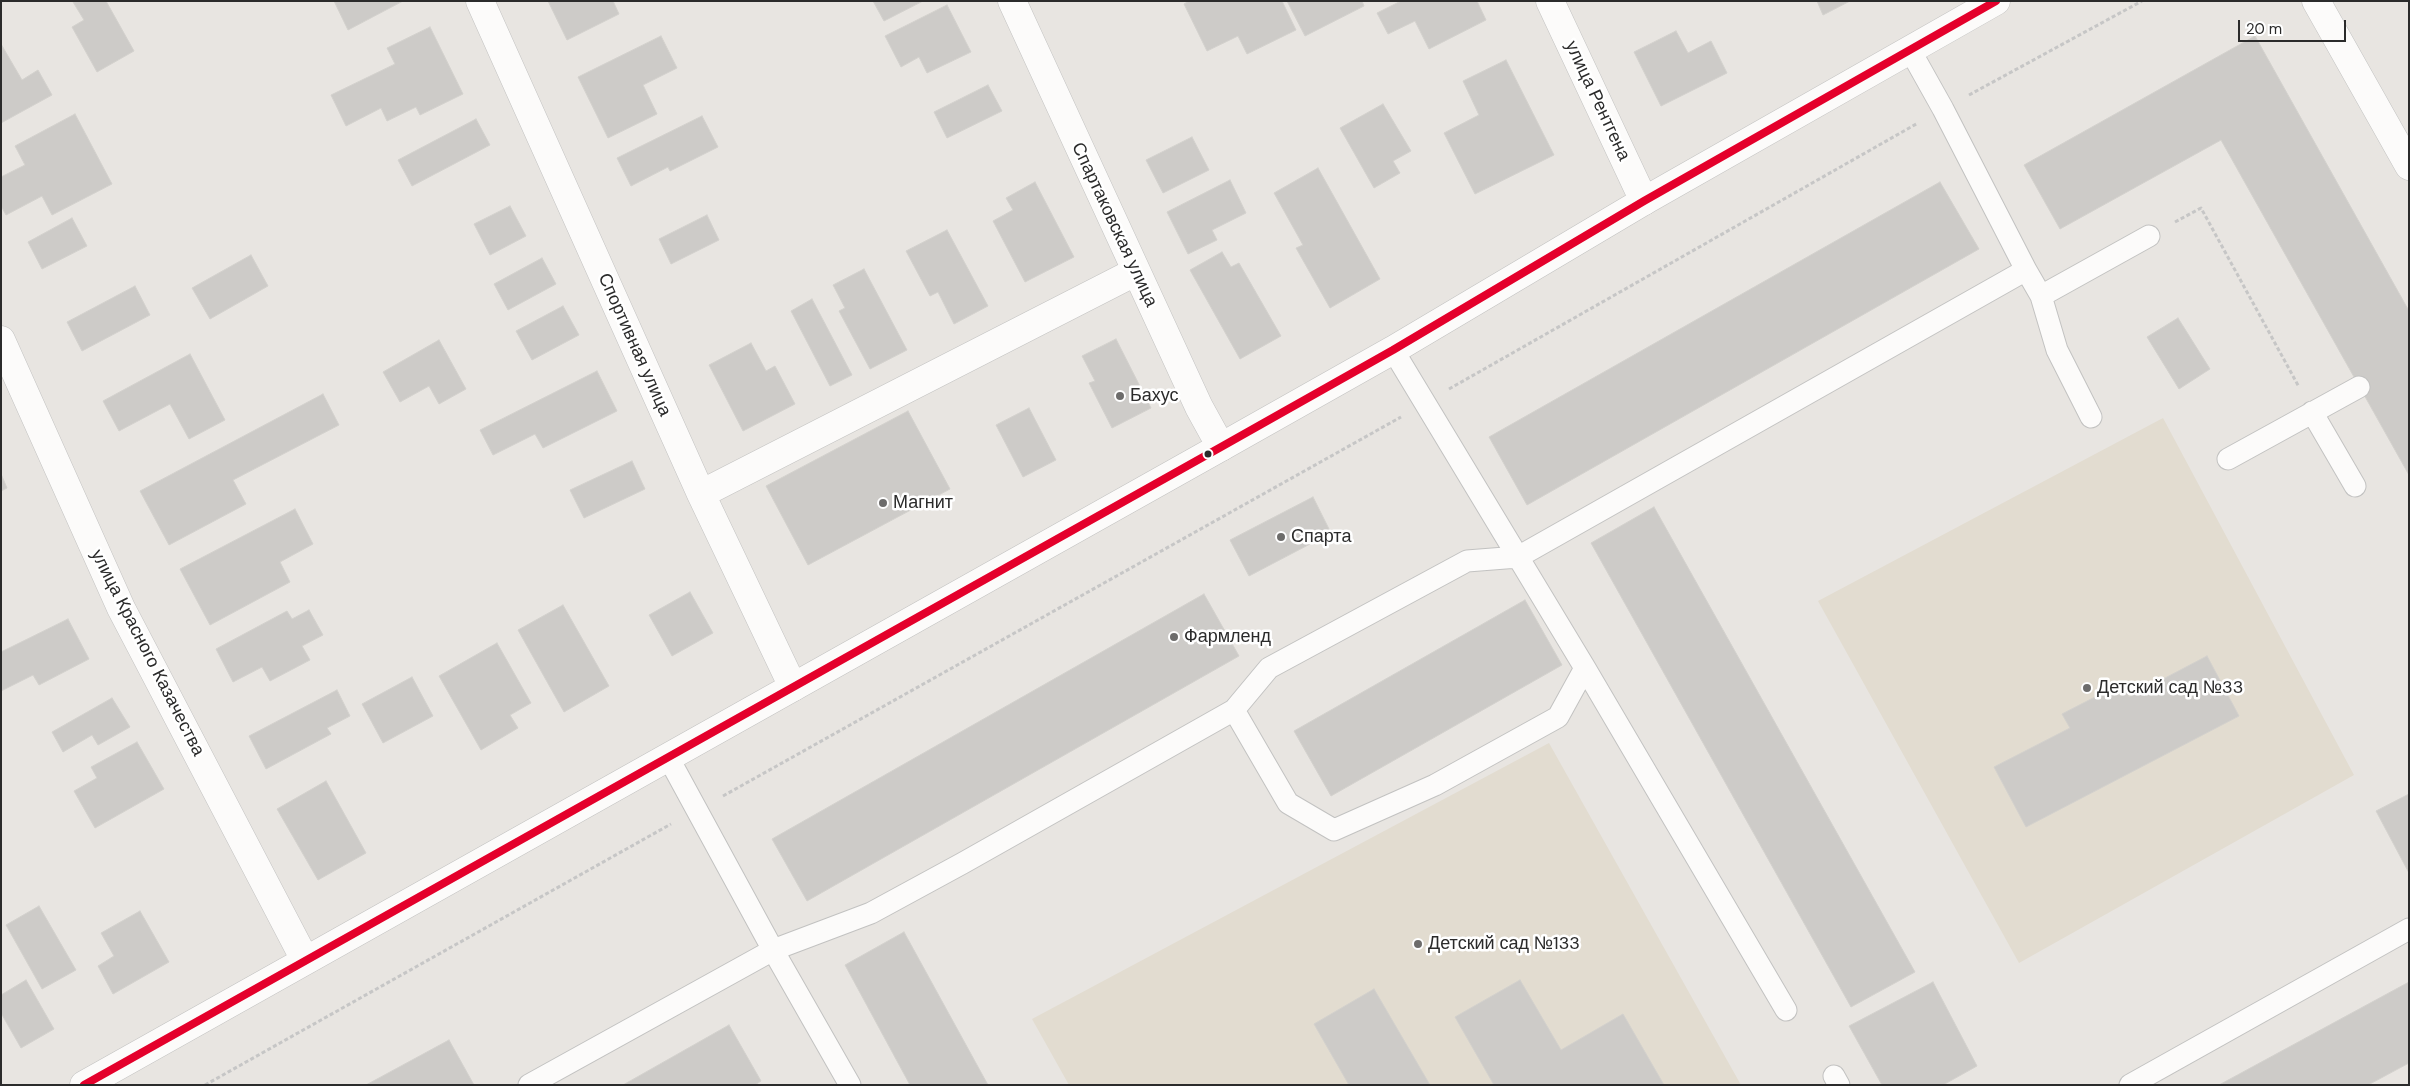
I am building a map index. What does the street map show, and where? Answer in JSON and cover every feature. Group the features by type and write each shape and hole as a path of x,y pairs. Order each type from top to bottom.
{"street":[{"name":"Спортивная улица","path":"480,1 701,494 793,687"},
{"name":"Спартаковская улица","path":"1012,1 1135,272 1199,407 1221,447"},
{"name":"улица Рентгена","path":"1550,1 1644,201"},
{"path":"84,1085 1393,350 1644,201 1996,1"},
{"path":"2316,1 2409,166"},
{"path":"701,494 1135,272"},
{"name":"улица Красного Казачества","path":"1,340 121,608 305,960"}],"lane":[{"path":"1910,50 2041,296 2057,350 2091,417"},
{"path":"2041,296 2149,236"},
{"path":"529,1085 773,950 871,913 963,863 1234,710 1269,668 1468,561 1518,557 2026,270"},
{"path":"1393,350 1585,668 1786,1010"},
{"path":"2228,460 2359,387"},
{"path":"2312,412 2355,486"},
{"path":"1234,710 1288,803 1334,830 1435,785 1558,717 1585,668"},
{"path":"668,757 773,950 850,1085"},
{"path":"2130,1085 2409,929"}],"path":[{"path":"205,1085 1342,452 1943,109 2142,1"},
{"path":"2149,236 2201,208 2312,412"}],"shaded area":[{"name":"Детский сад №33","path":"2163,418 2354,775 2019,963 1818,601"},
{"name":"Детский сад №133","path":"1549,743 1741,1085 1069,1085 1032,1019"}],"building":[{"path":"106,1 134,51 97,72 72,27 84,20 73,2"},
{"path":"334,1 403,1 348,30"},
{"path":"548,1 613,1 619,14 567,40"},
{"path":"873,1 923,1 884,21"},
{"path":"1189,1 1282,1 1296,30 1247,54 1238,36 1207,51 1184,4"},
{"path":"1287,1 1362,1 1364,6 1305,36"},
{"path":"1401,1 1477,1 1486,20 1429,49 1415,21 1388,34 1377,13"},
{"path":"1817,1 1850,1 1823,15"},
{"path":"947,5 971,52 927,73 919,57 901,67 885,36"},
{"path":"430,27 463,94 420,115 416,107 387,121 381,108 346,126 331,95 395,64 387,48"},
{"path":"1676,31 1688,53 1711,41 1727,73 1661,106 1634,52"},
{"path":"661,36 677,68 643,85 657,114 608,138 578,77"},
{"path":"2255,36 2409,311 2409,475 2221,140 2060,229 2024,165"},
{"path":"1,44 22,80 38,70 52,95 1,123"},
{"path":"1506,60 1554,155 1475,194 1444,133 1479,115 1463,81"},
{"path":"988,85 1002,111 947,138 934,112"},
{"path":"1383,104 1411,151 1393,161 1400,173 1374,188 1340,128"},
{"path":"75,114 112,184 52,215 42,196 6,215 1,206 1,177 25,165 15,146"},
{"path":"702,116 718,147 670,171 668,167 631,186 617,158"},
{"path":"476,119 490,145 412,186 398,160"},
{"path":"1192,137 1209,170 1163,193 1146,160"},
{"path":"1318,168 1380,279 1330,308 1296,248 1303,245 1274,193"},
{"path":"1230,180 1246,213 1212,230 1217,240 1188,254 1167,212"},
{"path":"1035,182 1074,257 1025,282 993,221 1013,210 1006,198"},
{"path":"1940,182 1979,249 1527,505 1489,437"},
{"path":"510,206 526,236 490,255 474,224"},
{"path":"707,215 719,240 671,264 659,239"},
{"path":"72,218 87,246 42,269 28,242"},
{"path":"947,230 988,306 954,324 938,292 930,296 906,251"},
{"path":"1222,252 1231,267 1239,263 1281,336 1240,359 1190,270"},
{"path":"251,255 268,286 210,319 192,288"},
{"path":"542,258 556,284 508,310 494,284"},
{"path":"864,269 907,350 870,369 839,311 845,308 833,285"},
{"path":"135,286 150,315 82,351 67,322"},
{"path":"812,299 852,375 830,386 791,311"},
{"path":"563,306 579,335 532,360 516,331"},
{"path":"2178,318 2210,369 2179,389 2147,337"},
{"name":"Бахус","path":"1116,339 1151,408 1112,428 1089,383 1095,381 1082,356"},
{"path":"439,340 466,389 439,404 429,386 400,402 383,372"},
{"path":"751,343 766,371 775,366 795,404 743,431 709,365"},
{"path":"190,354 225,420 189,439 170,404 119,431 103,401"},
{"path":"597,371 617,411 543,448 535,434 493,455 480,430"},
{"path":"323,394 339,425 233,480 246,504 169,545 140,491"},
{"path":"1029,408 1056,460 1023,477 996,425"},
{"path":"908,411 950,489 808,565 766,486"},
{"path":"632,461 645,489 584,518 570,490"},
{"path":"1,474 7,488 1,491"},
{"name":"Спарта","path":"1313,497 1331,533 1249,576 1230,540"},
{"path":"1654,507 1915,972 1851,1007 1591,543"},
{"path":"295,509 313,544 280,562 290,582 210,625 180,569"},
{"path":"690,592 713,633 672,656 649,615"},
{"path":"1204,594 1239,656 807,901 772,839"},
{"path":"1525,600 1562,665 1331,796 1294,731"},
{"path":"563,605 609,686 564,712 518,630"},
{"path":"309,610 323,635 302,646 310,660 270,681 262,667 233,682 216,649 287,611 292,619"},
{"path":"68,619 89,659 39,685 33,675 1,691 1,652"},
{"path":"497,643 531,703 510,715 518,728 481,750 439,676"},
{"path":"2207,656 2239,716 2026,827 1994,767 2070,728 2062,714 2122,683 2129,697"},
{"path":"412,677 433,716 383,743 362,704"},
{"path":"337,690 350,716 327,728 331,734 266,769 249,736"},
{"path":"112,698 130,727 98,745 92,735 63,752 52,732"},
{"path":"137,742 164,789 95,828 74,791 97,778 91,767"},
{"path":"326,781 366,853 318,880 277,809"},
{"path":"2409,794 2409,873 2376,811"},
{"path":"39,906 76,970 42,989 6,925"},
{"path":"140,911 169,962 113,994 98,966 114,956 101,933"},
{"path":"904,932 988,1085 910,1085 845,965"},
{"path":"26,980 54,1029 21,1048 1,1013 1,995"},
{"path":"1520,980 1561,1050 1623,1014 1664,1085 1494,1085 1455,1017"},
{"path":"1933,982 1977,1066 1943,1085 1882,1085 1849,1026"},
{"path":"2409,982 2409,1063 2368,1085 2219,1085"},
{"path":"1374,989 1430,1085 1349,1085 1314,1024"},
{"path":"729,1025 761,1081 755,1085 623,1085"},
{"path":"449,1040 474,1085 366,1085"}],"transit line":[{"path":"84,1085 1393,350 1644,201 1996,1"}],"place":[{"name":"Бахус","path":"1120,396"},
{"name":"Магнит","path":"883,503"},
{"name":"Спарта","path":"1281,537"},
{"name":"Фармленд","path":"1174,637"},
{"name":"Детский сад №33","path":"2087,688"},
{"name":"Детский сад №133","path":"1418,944"}]}
